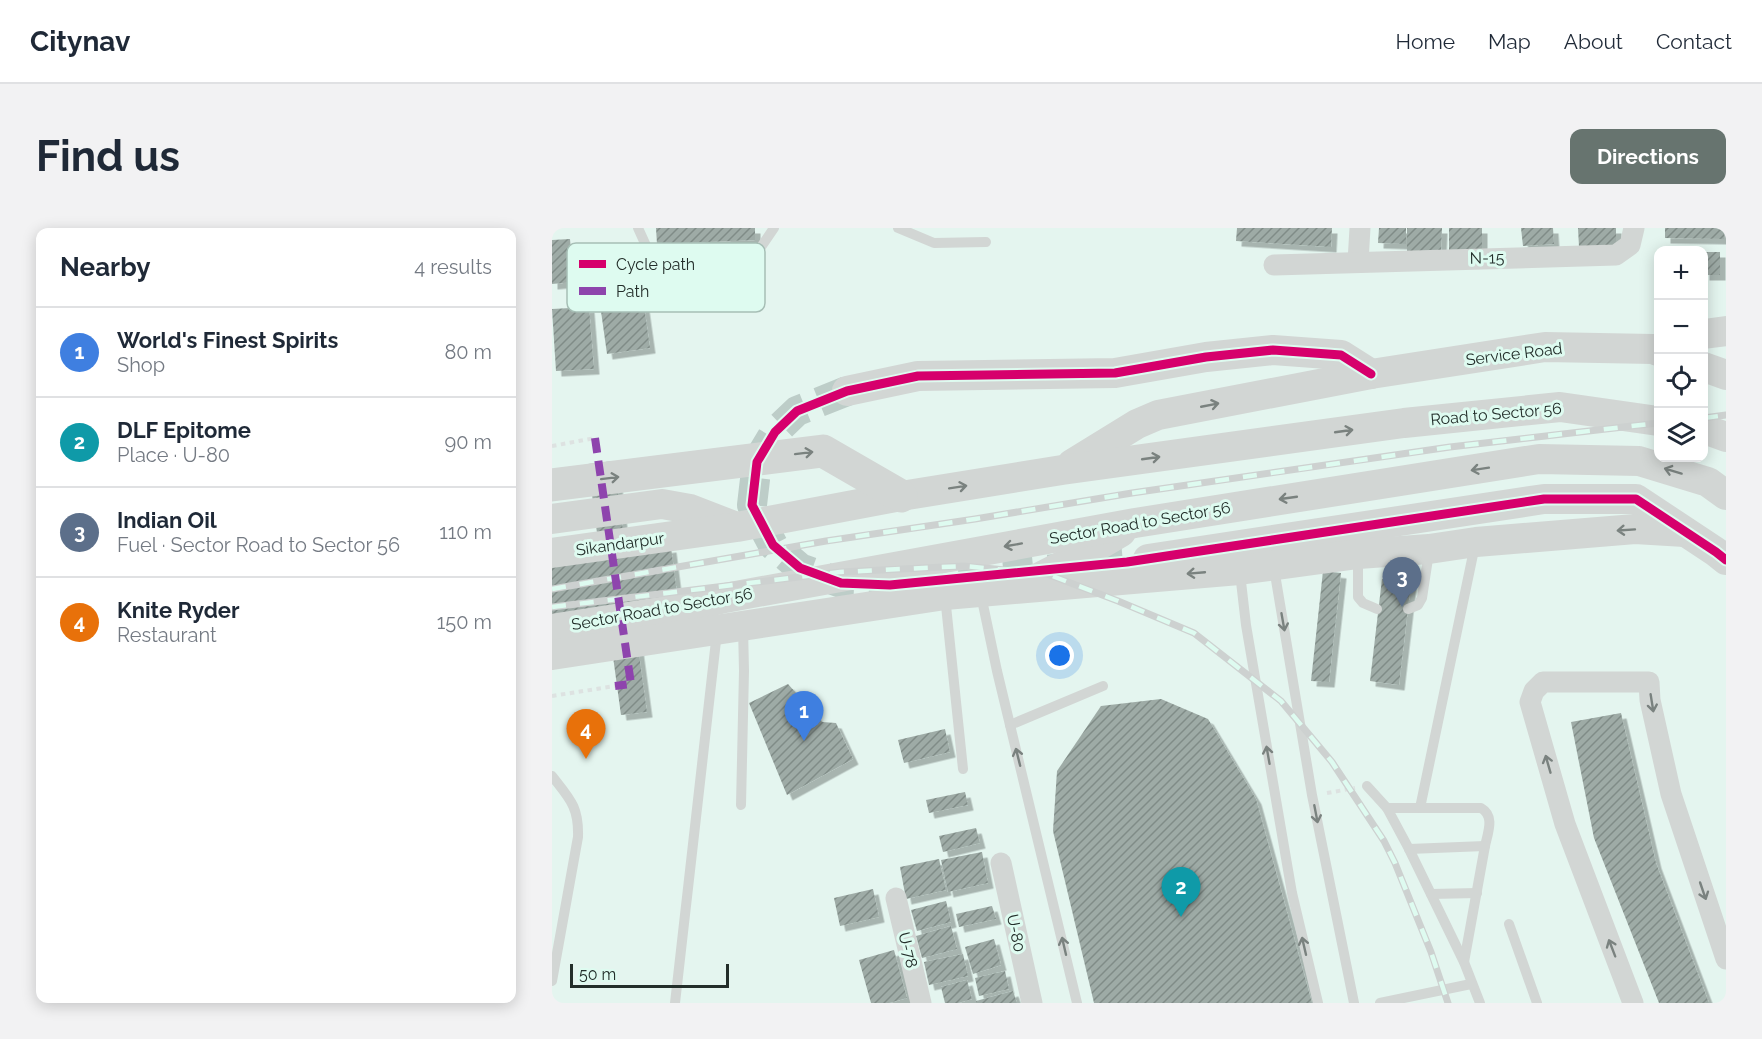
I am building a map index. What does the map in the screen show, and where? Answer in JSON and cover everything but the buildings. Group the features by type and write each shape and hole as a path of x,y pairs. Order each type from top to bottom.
{"main road":[{"path":"552,485 823,451 901,496"}],"street":[{"path":"1358,262 1360,228"},
{"name":"N-15","path":"1274,264 1616,255 1630,245 1634,228"},
{"path":"1708,333 1726,331"},
{"name":"Service Road","path":"1062,471 1137,424 1158,415 1371,374 1545,347 1654,349"},
{"path":"847,392 918,376 1115,373 1206,357 1273,351 1341,355 1371,374"},
{"path":"1708,368 1726,375"},
{"name":"Road to Sector 56","path":"1062,471 1404,423 1560,406 1654,420"},
{"path":"1708,430 1726,437"},
{"name":"Sector Road to Sector 56","path":"552,629 680,609 736,596 1135,523 1539,459 1639,461 1708,482 1726,495"},
{"path":"901,496 1062,471"},
{"name":"Sikandarpur","path":"552,553 737,527 901,496"},
{"path":"1127,562 1544,499 1636,499 1726,560"},
{"path":"552,519 662,504 690,509 737,527"},
{"path":"1010,590 1073,560 1135,523"},
{"path":"552,655 945,595 1239,570 1358,554 1429,549 1476,542 1635,529 1684,532"},
{"path":"1633,1003 1565,824 1530,702 1534,691 1543,682 1650,682 1650,699 1671,794 1726,959"},
{"name":"U-80","path":"1001,863 1032,1003"},
{"name":"U-78","path":"896,898 921,1003"}],"lane":[{"path":"638,228 645,243"},
{"path":"764,243 774,228"},
{"path":"897,228 934,243 986,242"},
{"path":"1420,808 1476,542"},
{"path":"1408,609 1418,606 1422,598 1429,549"},
{"path":"1358,554 1358,597 1363,603 1377,609"},
{"path":"1274,564 1312,795 1354,1003"},
{"path":"1239,570 1246,625 1292,893 1318,1003"},
{"path":"980,592 1077,1003"},
{"path":"945,595 963,769"},
{"path":"730,629 744,671 741,805"},
{"path":"675,1003 730,629"},
{"path":"1010,725 1103,686"},
{"path":"552,777 571,801 579,818 578,837 552,981"},
{"path":"1367,786 1387,808 1409,849 1464,962 1480,1003"},
{"path":"1387,808 1481,808 1491,817 1464,962"},
{"path":"1409,849 1485,846"},
{"path":"1431,894 1477,893"},
{"path":"1509,924 1537,1003"},
{"path":"1380,1003 1471,984"}],"path":[{"path":"552,446 595,438"},
{"path":"552,696 615,686"},
{"path":"1312,795 1367,786"}],"tunnel":[{"path":"847,391 797,411 775,432 757,462 752,505 773,545 800,568 841,583 890,585 1127,562"}],"railway":[{"path":"1708,417 1726,415"},
{"path":"552,589 826,541 1132,493 1450,447 1654,423"},
{"path":"552,607 840,572 964,566 1047,574 1194,633 1281,701 1332,762 1384,841 1395,863 1431,952 1448,1003"}],"marked path":[{"path":"595,438 631,684 615,686"}],"cycle path":[{"path":"1371,374 1341,355 1273,350 1206,357 1115,373 918,376 847,391 797,411 775,432 757,462 752,505 773,545 800,568 841,583 890,585 1127,562 1544,499 1636,499 1726,560"}],"place":[{"name":"Indian Oil","path":"1402,607"},
{"name":"World's Finest Spirits","path":"804,741"},
{"name":"Knite Ryder","path":"586,759"},
{"name":"DLF Epitome","path":"1181,917"}]}
